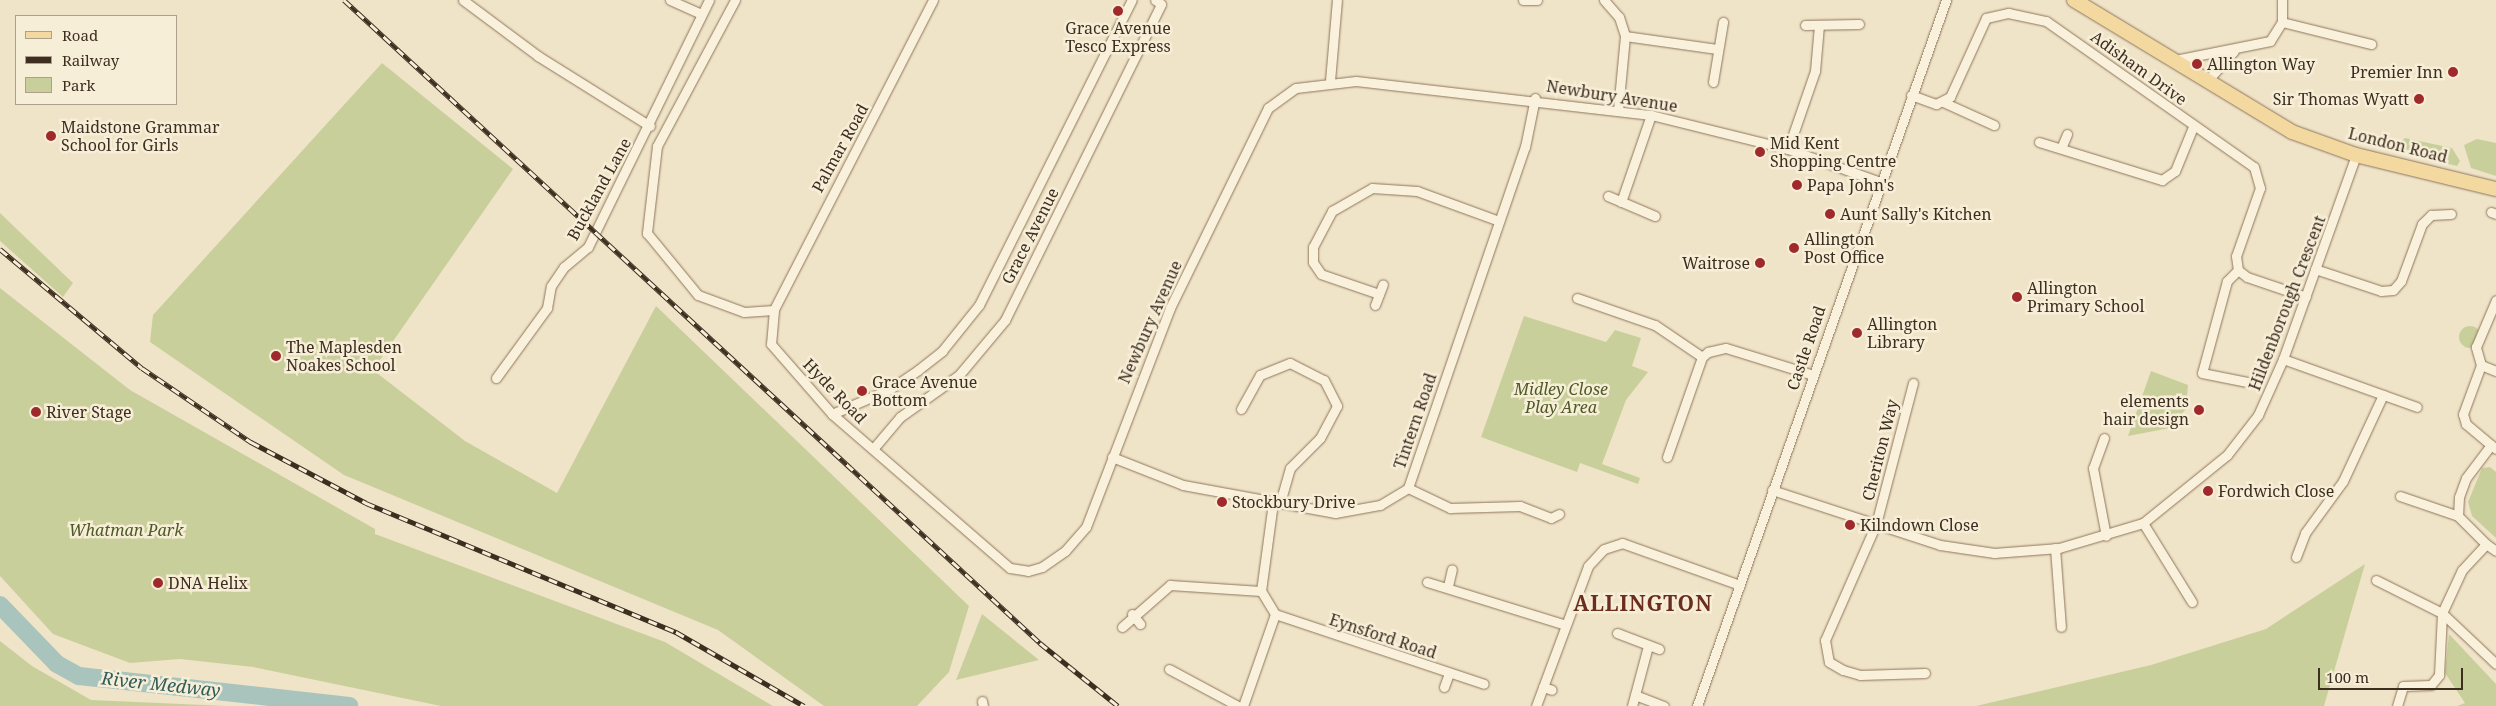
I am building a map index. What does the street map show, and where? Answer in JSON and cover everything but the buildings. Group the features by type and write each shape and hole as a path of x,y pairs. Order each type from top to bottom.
{"main road":[{"path":"2074,0 2175,60 2207,82"},
{"name":"London Road","path":"2207,82 2292,132 2356,155 2496,189"}],"street":[{"path":"462,0 538,56 650,126"},
{"path":"670,0 701,14"},
{"name":"Buckland Lane","path":"496,378 548,308 551,286 564,267 588,247 650,126 709,0"},
{"name":"Buckland Lane","path":"735,0 657,146 647,233 698,295 744,312 774,310"},
{"name":"Palmar Road","path":"774,310 934,0"},
{"name":"Grace Avenue","path":"832,414 890,389 918,370 942,351 979,305 1132,0"},
{"name":"Grace Avenue","path":"873,449 900,417 959,375 1005,320 1161,4 1155,0"},
{"path":"1330,81 1337,0"},
{"path":"1524,11 1523,0 1537,0"},
{"path":"1604,0 1619,16 1625,36 1618,110"},
{"name":"Castle Road","path":"1697,706 1880,182 1946,0"},
{"path":"2175,60 2234,51 2270,41 2282,22 2282,0"},
{"name":"Adisham Drive","path":"1943,102 1954,90 1978,28 1986,18 2008,14 2046,21 2193,127 2247,160 2259,177 2260,188 2236,256 2238,270"},
{"path":"1713,82 1723,22"},
{"path":"2282,22 2371,44"},
{"path":"1805,25 1859,24"},
{"path":"1788,149 1815,70 1819,25"},
{"path":"1625,36 1717,49"},
{"path":"2207,82 2234,51"},
{"name":"Newbury Avenue","path":"1004,565 1028,571 1065,551 1086,527 1170,308 1268,108 1296,88 1330,81 1535,98 1651,115 1788,149 1880,182"},
{"path":"1911,96 1936,104 1943,102 1994,125"},
{"name":"Tintern Road","path":"1112,457 1183,485 1334,513 1380,505 1408,488 1525,147 1535,98"},
{"path":"1621,202 1651,115"},
{"path":"2039,142 2062,146 2162,180 2175,171 2193,127"},
{"path":"2062,146 2067,134"},
{"name":"Hildenborough Crescent","path":"1772,490 1940,544 1994,553 2055,548 2106,536 2143,523 2227,455 2258,415 2283,359 2356,155"},
{"path":"1379,294 1321,274 1313,262 1313,247 1332,211 1372,188 1417,191 1499,221"},
{"path":"1608,196 1655,216"},
{"path":"2315,269 2381,291 2393,290 2401,281 2422,224 2431,216 2451,214"},
{"path":"2247,382 2202,373 2227,281 2238,270 2247,277 2306,297"},
{"path":"1375,305 1383,284"},
{"path":"1577,298 1655,325 1702,356"},
{"path":"2458,516 2466,478 2494,447 2466,424 2463,414 2481,365 2476,347 2495,305"},
{"name":"Hyde Road","path":"774,310 771,344 832,414 1004,565"},
{"path":"1702,356 1726,348 1813,375"},
{"path":"1668,457 1702,356"},
{"path":"2283,359 2417,407"},
{"path":"1241,409 1260,375 1290,363 1324,380 1337,406 1320,438 1290,468 1276,502 1261,591 1275,614 1243,706"},
{"path":"2481,365 2496,372"},
{"name":"Cheriton Way","path":"1876,524 1913,383"},
{"path":"2296,557 2305,533 2342,481 2382,395"},
{"path":"2104,438 2093,468 2106,536"},
{"path":"1408,488 1450,508 1520,506 1551,518 1559,514"},
{"path":"2400,496 2458,516 2486,544 2496,551"},
{"path":"2143,523 2192,602"},
{"path":"1876,524 1825,640 1829,662 1860,675 1925,673"},
{"path":"1536,706 1588,566 1604,550 1622,543 1740,585"},
{"path":"2397,706 2403,686 2431,685 2440,675 2442,613 2462,570 2486,544"},
{"path":"2055,548 2061,627"},
{"path":"1448,586 1452,569"},
{"path":"2376,580 2442,613 2496,664"},
{"path":"1427,582 1448,586 1566,625"},
{"path":"1122,627 1132,614 1170,585 1261,591"},
{"path":"1132,614 1140,624"},
{"name":"Eynsford Road","path":"1275,614 1484,684"},
{"path":"1617,633 1659,649"},
{"path":"1632,706 1648,646"},
{"path":"1169,669 1238,706"},
{"path":"1444,688 1449,673"},
{"path":"1542,687 1552,690"},
{"path":"1635,695 1664,706"}],"green space":[{"name":"The Maplesden Noakes School","path":"382,63 513,169 373,370 465,441 557,493 656,306 969,606 949,672 917,706 824,706 718,630 344,475 150,342 153,315"},
{"path":"2405,138 2452,148 2460,161 2457,166 2392,150"},
{"path":"2477,139 2496,143 2496,176 2471,168 2464,145"},
{"path":"0,213 73,283 63,297 0,241"},
{"name":"Whatman Park","path":"0,288 130,390 375,529 375,534 665,642 773,706 441,706 253,667 180,659 130,663 53,634 0,576"},
{"name":"Midley Close Play Area","path":"1524,316 1606,342 1615,330 1641,338 1632,366 1648,372 1626,400 1602,464 1640,478 1638,484 1580,463 1577,472 1481,437"},
{"path":"2470,326 2480,333 2481,337 2474,347 2470,348 2460,341 2459,337 2466,327"},
{"path":"2151,371 2188,385 2186,409 2170,428 2128,436"},
{"path":"2490,467 2496,472 2496,538 2472,516 2468,502 2482,468"},
{"path":"2365,564 2324,706 1976,706 2151,665 2266,629"},
{"path":"982,614 1039,660 956,680"},
{"path":"2449,634 2496,684 2496,706 2457,706 2465,703 2445,673"},
{"path":"0,641 32,666 91,700 227,706 0,706"}],"waterway":[{"name":"River Medway","path":"0,605 57,664 79,676 349,706"}],"railway":[{"path":"344,0 1040,643 1118,706"},
{"path":"0,249 142,368 251,442 366,503 676,632 804,706"}],"place":[{"name":"Grace Avenue Tesco Express","path":"1118,11"},
{"name":"Allington Way","path":"2197,64"},
{"name":"Premier Inn","path":"2453,72"},
{"name":"Sir Thomas Wyatt","path":"2419,99"},
{"name":"Maidstone Grammar School for Girls","path":"51,136"},
{"name":"Mid Kent Shopping Centre","path":"1760,152"},
{"name":"Papa John's","path":"1797,185"},
{"name":"Aunt Sally's Kitchen","path":"1830,214"},
{"name":"Allington Post Office","path":"1794,248"},
{"name":"Waitrose","path":"1760,263"},
{"name":"Allington Primary School","path":"2017,297"},
{"name":"Allington Library","path":"1857,333"},
{"name":"The Maplesden Noakes School","path":"276,356"},
{"name":"Grace Avenue Bottom","path":"862,391"},
{"name":"elements hair design","path":"2199,410"},
{"name":"River Stage","path":"36,412"},
{"name":"Fordwich Close","path":"2208,491"},
{"name":"Stockbury Drive","path":"1222,502"},
{"name":"Kilndown Close","path":"1850,525"},
{"name":"DNA Helix","path":"158,583"}],"district":[{"name":"ALLINGTON","path":"1643,603"}]}
